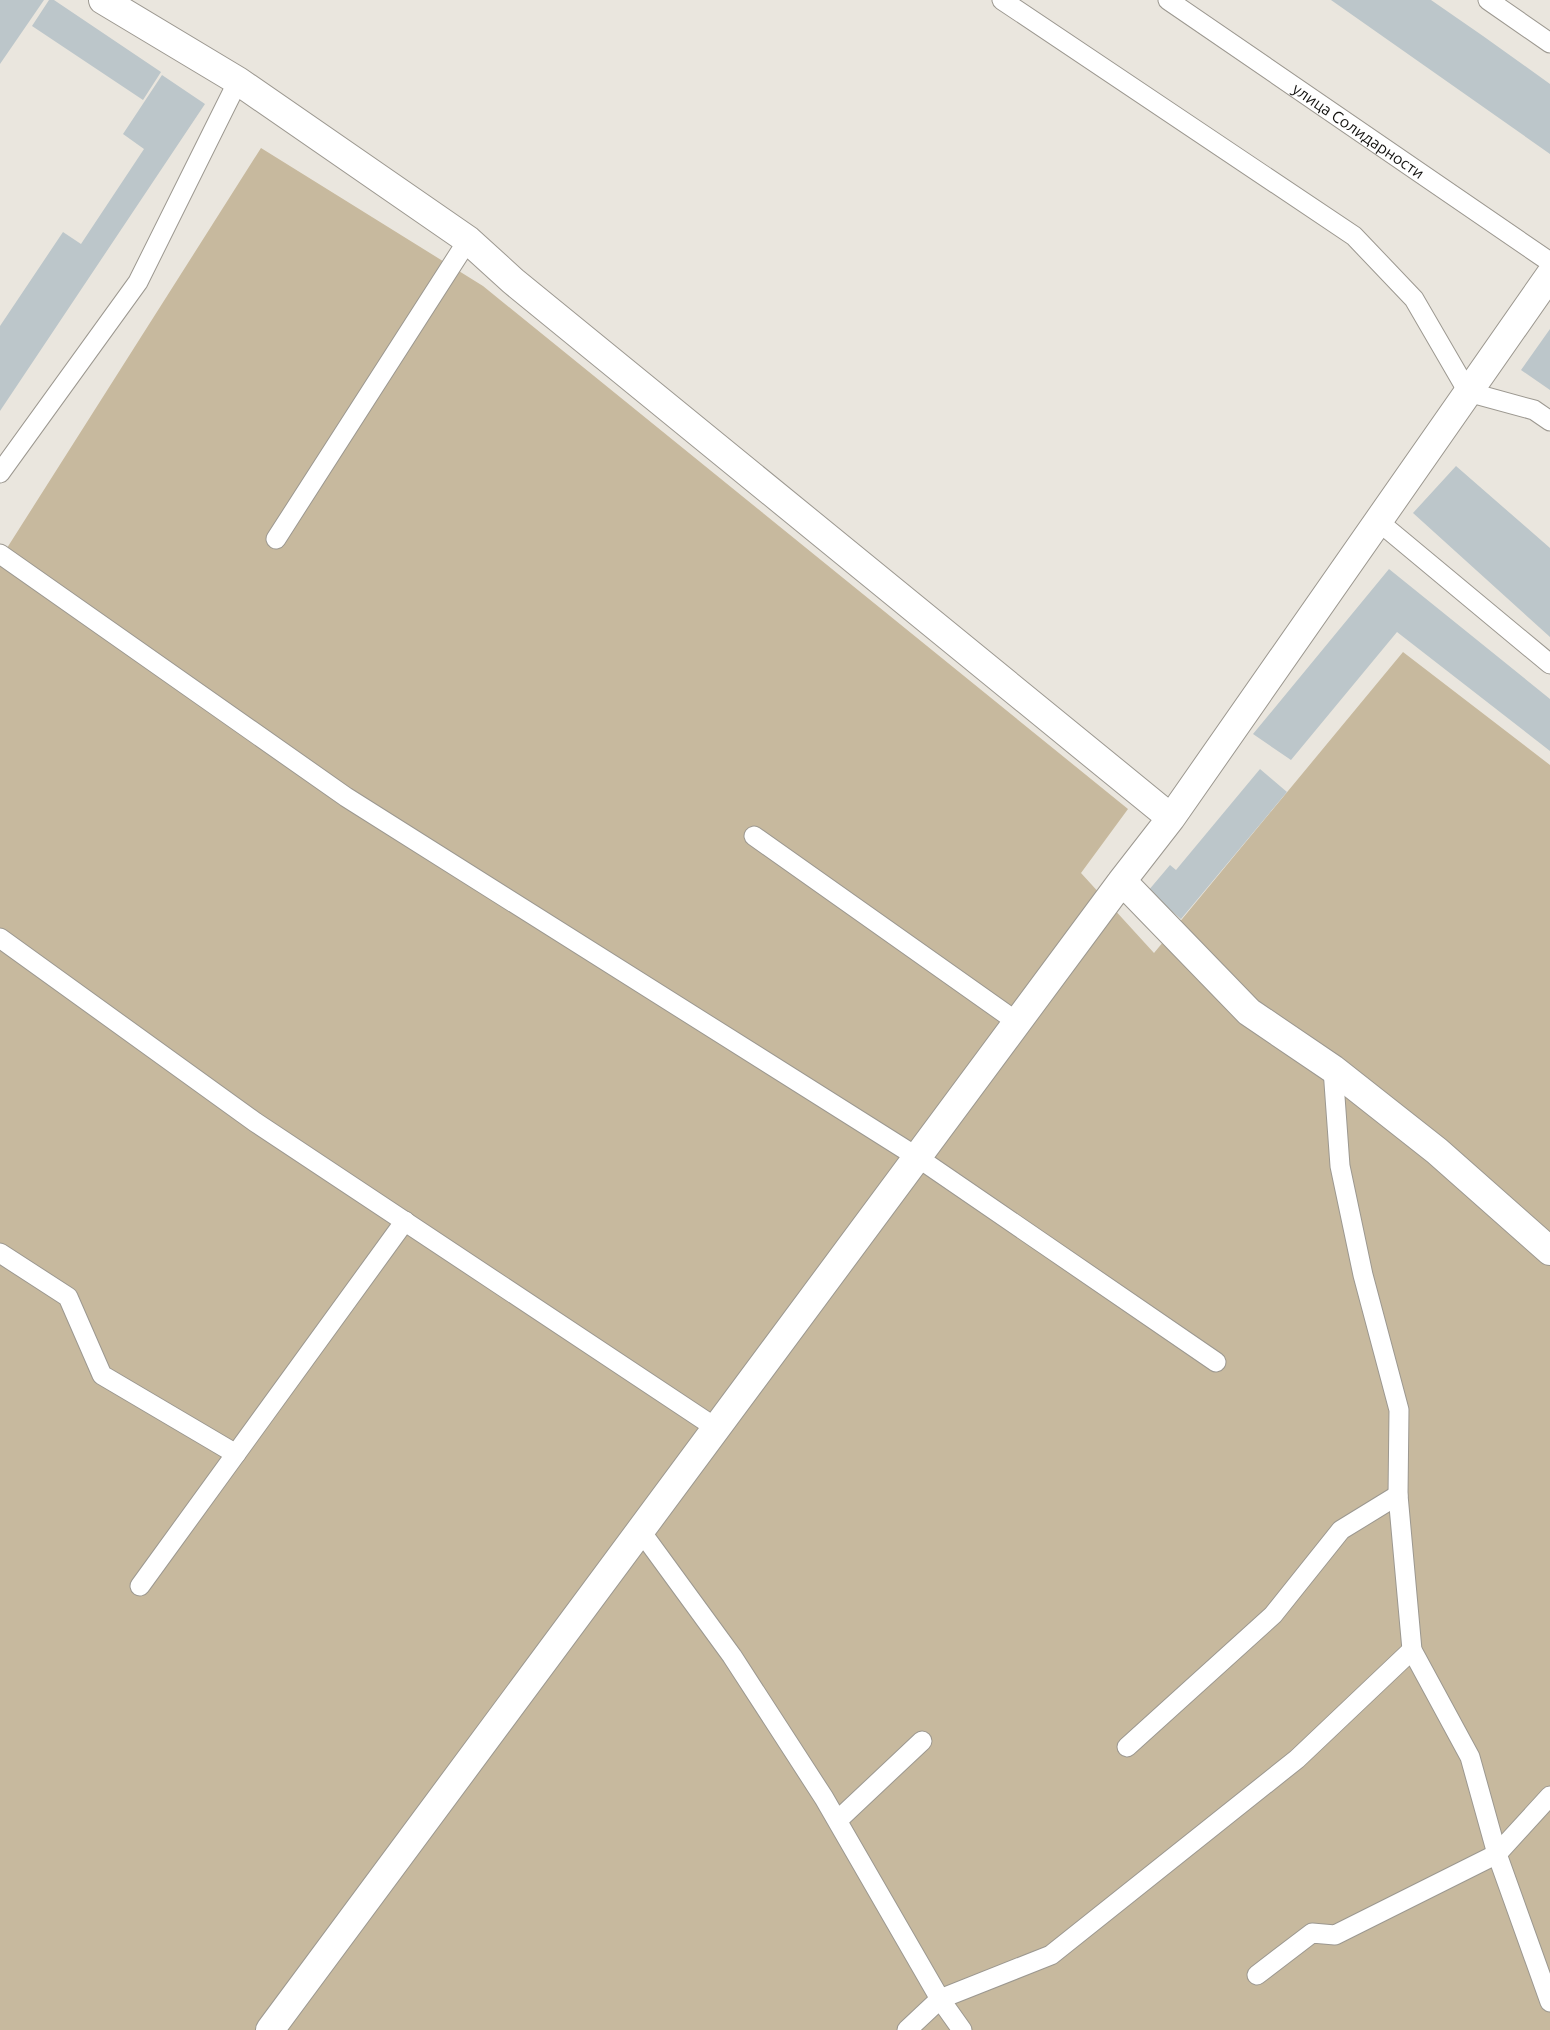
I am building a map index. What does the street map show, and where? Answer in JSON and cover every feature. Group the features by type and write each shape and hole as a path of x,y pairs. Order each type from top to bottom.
{"street":[{"path":"103,0 238,81 468,240 513,280 1171,818"},
{"path":"270,2030 1017,1022 1171,818 1550,275"},
{"path":"1122,881 1249,1012 1333,1069 1437,1151 1550,1251"}],"lane":[{"path":"1002,0 1354,236 1414,299 1468,392 1534,410 1550,421"},
{"name":"улица Солидарности","path":"1168,0 1550,262"},
{"path":"1488,0 1550,43"},
{"path":"0,473 138,282 238,81"},
{"path":"276,540 468,240"},
{"path":"1378,521 1550,664"},
{"path":"0,554 346,797 917,1158 1216,1362"},
{"path":"754,836 1017,1022"},
{"path":"0,938 255,1122 716,1428"},
{"path":"1333,1069 1340,1166 1363,1275 1399,1410 1398,1495 1412,1650 1470,1757 1497,1854 1550,2002"},
{"path":"140,1586 405,1221"},
{"path":"0,1253 68,1297 102,1375 236,1454"},
{"path":"1127,1747 1273,1615 1341,1530 1398,1495"},
{"path":"640,1530 732,1656 838,1820 940,1999 962,2030"},
{"path":"907,2030 940,1999 1051,1955 1297,1759 1412,1650"},
{"path":"838,1820 922,1741"},
{"path":"1257,1975 1312,1932 1335,1934 1497,1854 1550,1796"}],"shaded area":[{"path":"261,148 483,286 1128,809 1081,873 1154,953 1403,652 1550,765 1550,2030 0,2030 0,559"}],"building":[{"path":"0,0 44,0 0,64"},
{"path":"49,0 54,0 161,72 143,100 32,26"},
{"path":"1331,0 1431,0 1483,36 1550,84 1550,154"},
{"path":"162,75 205,104 0,411 0,326 63,232 81,244 144,149 123,134"},
{"path":"1550,329 1550,390 1521,370"},
{"path":"1456,466 1550,548 1550,637 1413,513"},
{"path":"1389,569 1550,699 1550,751 1397,632 1291,760 1253,734"},
{"path":"1260,769 1287,792 1181,919 1148,891 1170,865 1176,870"}]}
